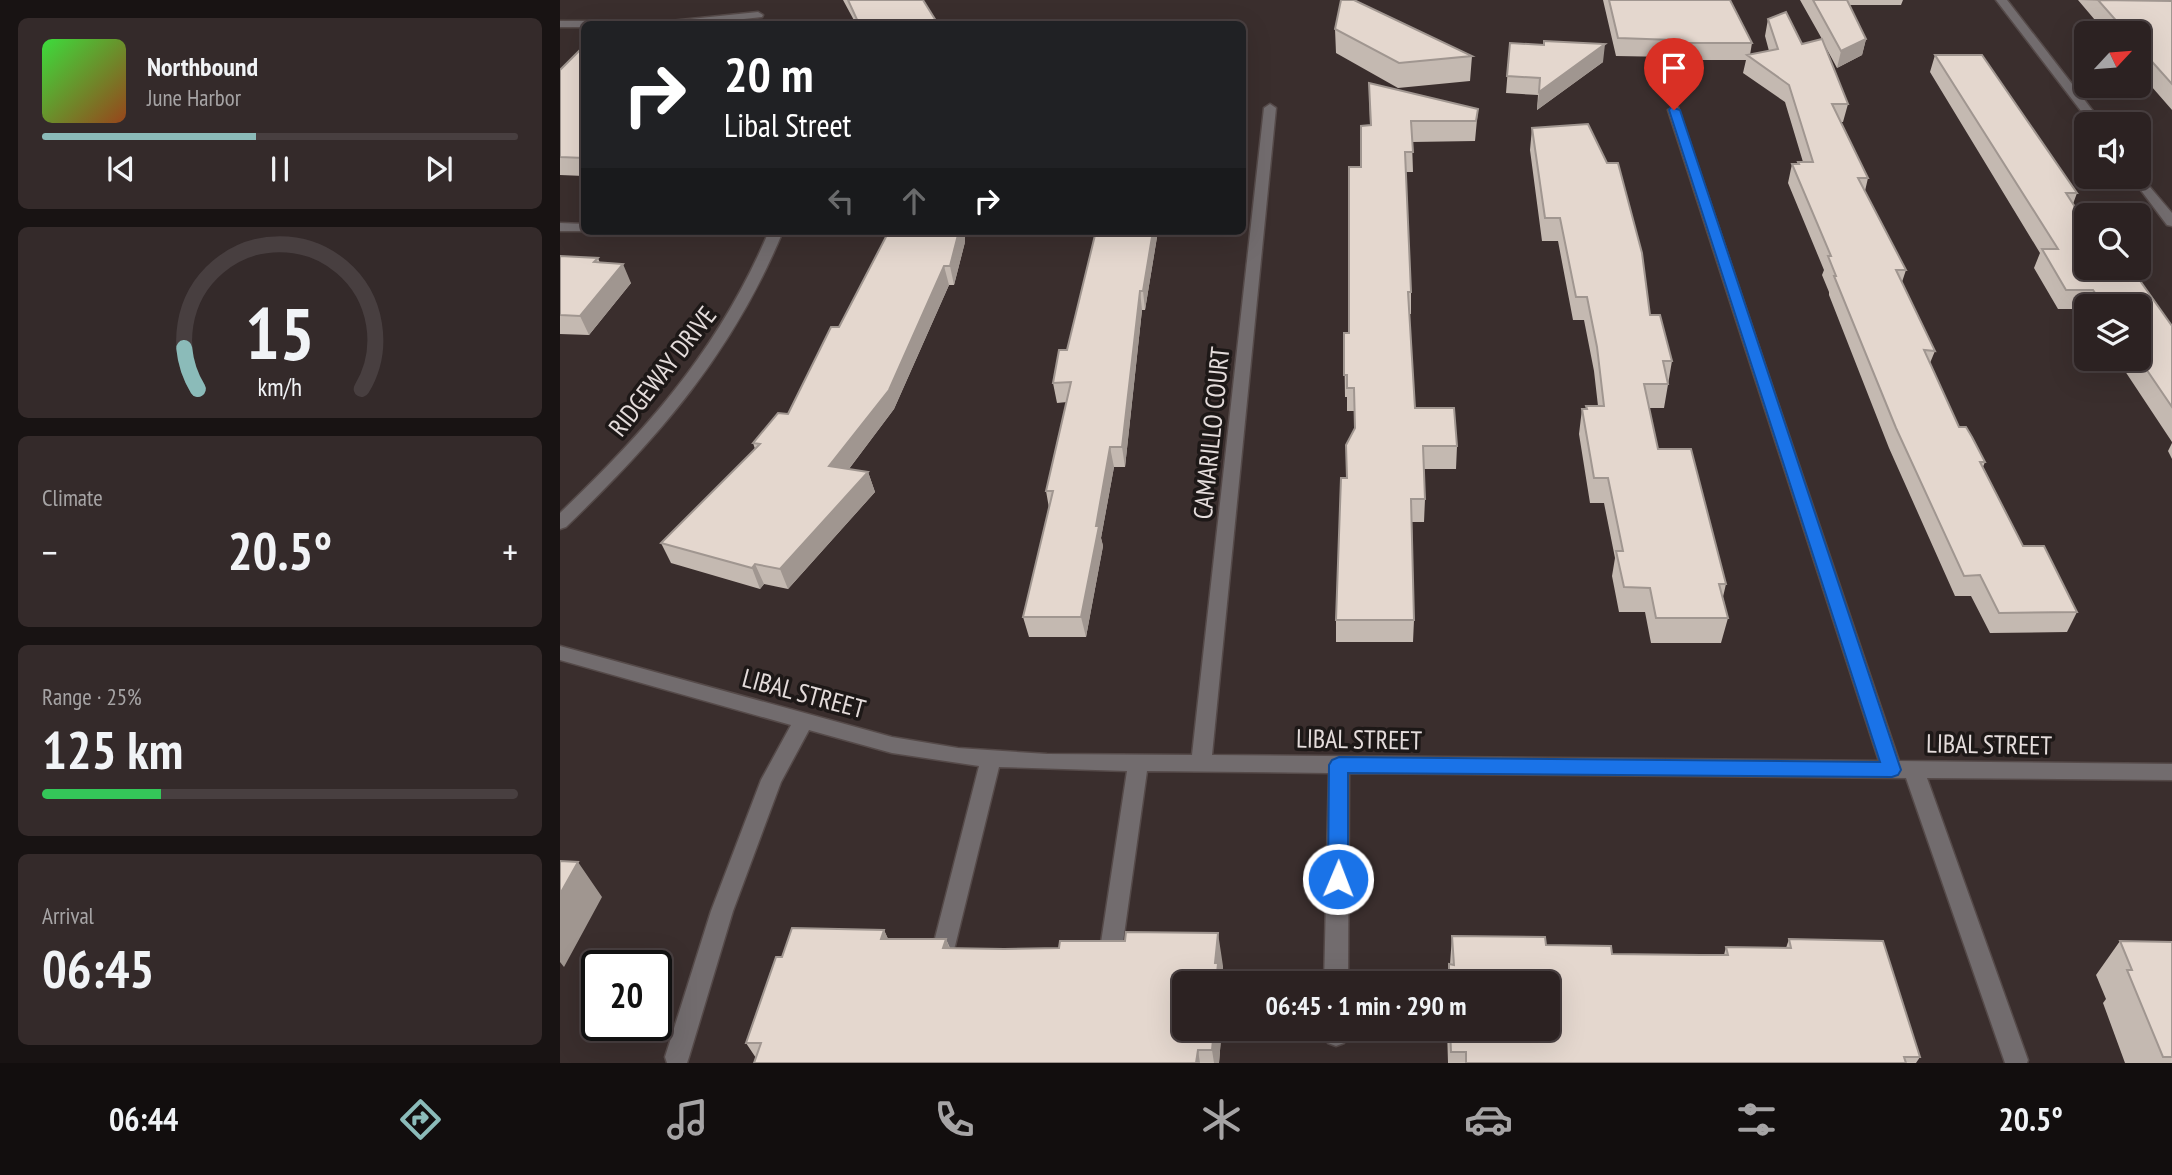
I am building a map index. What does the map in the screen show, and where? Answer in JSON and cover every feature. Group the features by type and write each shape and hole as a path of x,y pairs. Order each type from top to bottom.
{"street":[{"path":"2001,0 2088,112"},
{"path":"736,21 758,20 759,2"},
{"path":"560,24 581,24"},
{"name":"CAMARILLO COURT","path":"1201,764 1270,108"},
{"path":"1674,110 1903,770 2016,1060"},
{"path":"2146,189 2172,222"},
{"path":"560,227 581,228"},
{"name":"RIDGEWAY DRIVE","path":"560,523 638,445 690,383 737,317 764,266 775,235"},
{"name":"LIBAL STREET","path":"560,653 892,745 958,756 1046,762 2172,772"},
{"path":"677,1056 722,911 766,791 804,721"},
{"path":"944,946 991,758"},
{"path":"1111,949 1138,763"},
{"path":"1336,971 1339,765"}],"building":[{"path":"848,0 923,0 936,21 858,21"},
{"path":"1341,0 1354,0 1472,56 1399,63 1335,29"},
{"path":"1609,0 1730,0 1752,43 1675,43 1674,40 1618,38"},
{"path":"1813,0 1847,0 1866,39 1841,51"},
{"path":"2098,0 2172,1 2172,84 2151,61 2151,21 2116,21"},
{"path":"1786,12 1802,44 1822,39 1848,104 1832,104 1868,178 1858,178 1906,270 1896,270 1935,351 1924,350 1959,427 1966,427 1972,437 1985,462 1980,462 2023,546 2044,546 2077,612 1999,613 1980,575 1964,576 1896,428 1834,276 1828,256 1831,256 1792,164 1813,162 1789,85 1747,55 1778,49 1768,19"},
{"path":"1544,41 1605,44 1539,92 1540,78 1507,76 1510,43 1544,45"},
{"path":"581,49 581,158 560,157 560,70"},
{"path":"1935,55 1982,55 2077,193 2066,193 2074,205 2074,280 2139,280 2149,294 2096,294 2093,290 2066,290 2042,249 2058,249"},
{"path":"1369,83 1478,109 1476,121 1411,121 1413,152 1405,152 1411,292 1408,292 1415,408 1454,408 1457,446 1423,446 1425,499 1411,499 1414,620 1336,620 1341,478 1347,478 1346,445 1355,428 1354,388 1347,388 1347,375 1344,375 1344,333 1349,333 1349,167 1361,167 1361,126 1371,125"},
{"path":"1588,124 1607,163 1618,163 1642,253 1650,315 1660,315 1672,361 1663,361 1668,384 1644,384 1658,449 1691,449 1726,584 1719,584 1728,618 1656,618 1650,588 1624,587 1616,551 1623,551 1608,478 1594,478 1582,409 1587,409 1586,406 1604,406 1597,347 1587,297 1576,297 1560,218 1545,218 1532,128"},
{"path":"887,235 958,235 950,266 944,266 889,390 829,466 868,472 780,569 755,564 752,568 661,543 760,444 753,443 778,413 788,414 831,327 839,327"},
{"path":"1095,235 1152,235 1143,291 1140,291 1122,447 1110,447 1096,526 1099,526 1081,617 1023,617 1053,491 1046,491 1071,382 1053,383 1059,350 1067,350"},
{"path":"560,256 598,258 594,262 623,264 580,316 560,315"},
{"path":"2151,296 2172,326 2172,407 2148,371 2151,371"},
{"path":"560,861 578,862 560,894"},
{"path":"792,928 884,930 881,939 946,939 943,948 1004,949 1059,948 1060,941 1125,941 1126,932 1218,933 1215,963 1218,963 1217,971 1172,971 1172,1041 1213,1041 1212,1050 1198,1050 1196,1063 754,1063 761,1043 746,1043 776,957 782,957"},
{"path":"1452,936 1545,937 1546,945 1611,946 1612,954 1728,955 1726,947 1791,948 1789,939 1883,941 1920,1057 1904,1057 1906,1063 1466,1063 1466,1052 1451,1052 1451,1041 1560,1041 1560,971 1449,971 1449,964 1454,965"},
{"path":"2120,941 2172,942 2172,1057 2163,1057 2127,970 2132,970"}],"route":[{"path":"1338,879 1339,765 1892,770 1674,110"}]}
